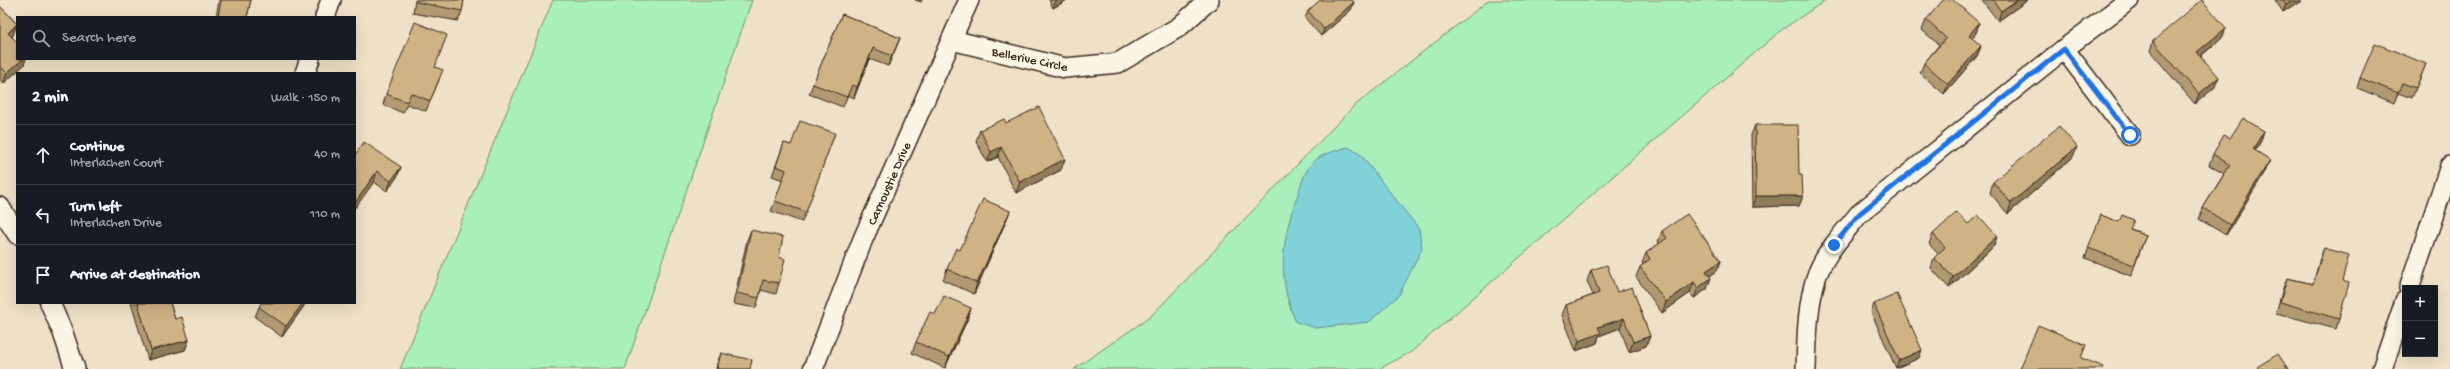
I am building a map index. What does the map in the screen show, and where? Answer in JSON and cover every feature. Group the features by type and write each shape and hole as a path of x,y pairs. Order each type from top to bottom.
{"street":[{"path":"325,16 331,0"},
{"name":"Carnoustie Drive","path":"813,369 863,239 969,0"},
{"name":"Bellerive Circle","path":"952,40 1065,68 1118,63 1179,27 1209,0"},
{"path":"1806,369 1807,331 1817,277 1834,245 1859,214 2064,49 2129,0"},
{"path":"2064,49 2130,135"},
{"path":"305,72 310,60"},
{"path":"2410,285 2450,166"},
{"path":"0,207 16,232"},
{"path":"50,304 63,333 75,369"},
{"path":"2382,369 2402,310"}],"green space":[{"path":"553,0 752,0 625,369 400,369"},
{"path":"1489,0 1826,0 1780,31 1411,352 1379,369 1074,369 1150,317 1354,106"}],"water":[{"path":"1348,147 1360,154 1419,229 1422,249 1399,295 1369,322 1316,328 1296,322 1290,306 1284,274 1285,242 1292,210 1308,169 1313,162 1322,156"}],"building":[{"path":"221,0 251,0 247,16 218,16"},
{"path":"417,0 464,0 462,11 416,2"},
{"path":"1320,0 1352,0 1354,2 1324,29 1308,11"},
{"path":"1943,0 1953,0 1979,23 1969,35 1981,46 1948,84 1924,63 1946,38 1926,20"},
{"path":"1993,0 2017,0 2001,11"},
{"path":"2202,0 2226,28 2197,52 2219,77 2199,94 2153,41"},
{"path":"2283,0 2292,0 2286,4"},
{"path":"0,6 16,23 16,25 8,33 16,41 16,60 22,60 7,73 0,66"},
{"path":"842,14 900,38 892,56 873,48 857,87 852,85 847,97 813,84"},
{"path":"415,22 447,35 435,67 443,70 430,101 411,93 407,102 386,94"},
{"path":"2375,43 2426,64 2416,88 2402,83 2398,93 2360,78"},
{"path":"1039,107 1065,159 1020,182 1001,147 991,152 980,130 1004,119 1006,123"},
{"path":"2243,118 2264,131 2253,149 2270,160 2230,225 2203,208 2230,165 2213,154 2224,135 2230,138"},
{"path":"800,121 835,133 806,212 775,201 786,170 776,166 784,143 791,145"},
{"path":"1755,125 1798,125 1799,175 1802,175 1803,196 1756,196"},
{"path":"2059,126 2077,147 2011,203 1993,182"},
{"path":"364,142 401,167 391,181 377,171 356,202 356,154"},
{"path":"983,199 1010,211 977,283 947,269 956,248 960,250"},
{"path":"1957,212 1968,224 1978,215 1997,236 1953,277 1934,258 1945,247 1933,234"},
{"path":"1687,214 1721,261 1706,271 1711,278 1698,288 1694,282 1666,302 1640,267 1650,259 1646,253 1667,238 1662,231"},
{"path":"2101,215 2119,222 2122,215 2134,220 2130,229 2146,235 2134,265 2088,248"},
{"path":"751,230 783,237 779,257 785,259 779,283 763,280 759,298 737,293"},
{"path":"2324,248 2349,255 2342,281 2349,283 2339,319 2280,302 2287,278 2313,284"},
{"path":"1607,265 1617,292 1632,287 1650,336 1633,342 1624,318 1598,327 1601,333 1579,341 1566,305 1599,293 1591,270"},
{"path":"1897,294 1922,350 1899,360 1874,304"},
{"path":"944,296 971,308 949,357 916,342 930,312 935,314"},
{"path":"138,304 170,304 175,319 182,317 189,340 151,350"},
{"path":"260,304 302,304 286,326 259,307"},
{"path":"2038,325 2086,345 2081,358 2104,367 2103,369 2020,369"},
{"path":"721,353 752,360 750,369 717,369"},
{"path":"2278,354 2288,369 2258,369 2257,367"}],"route":[{"path":"1834,245 1859,214 2064,49 2130,135"}]}
